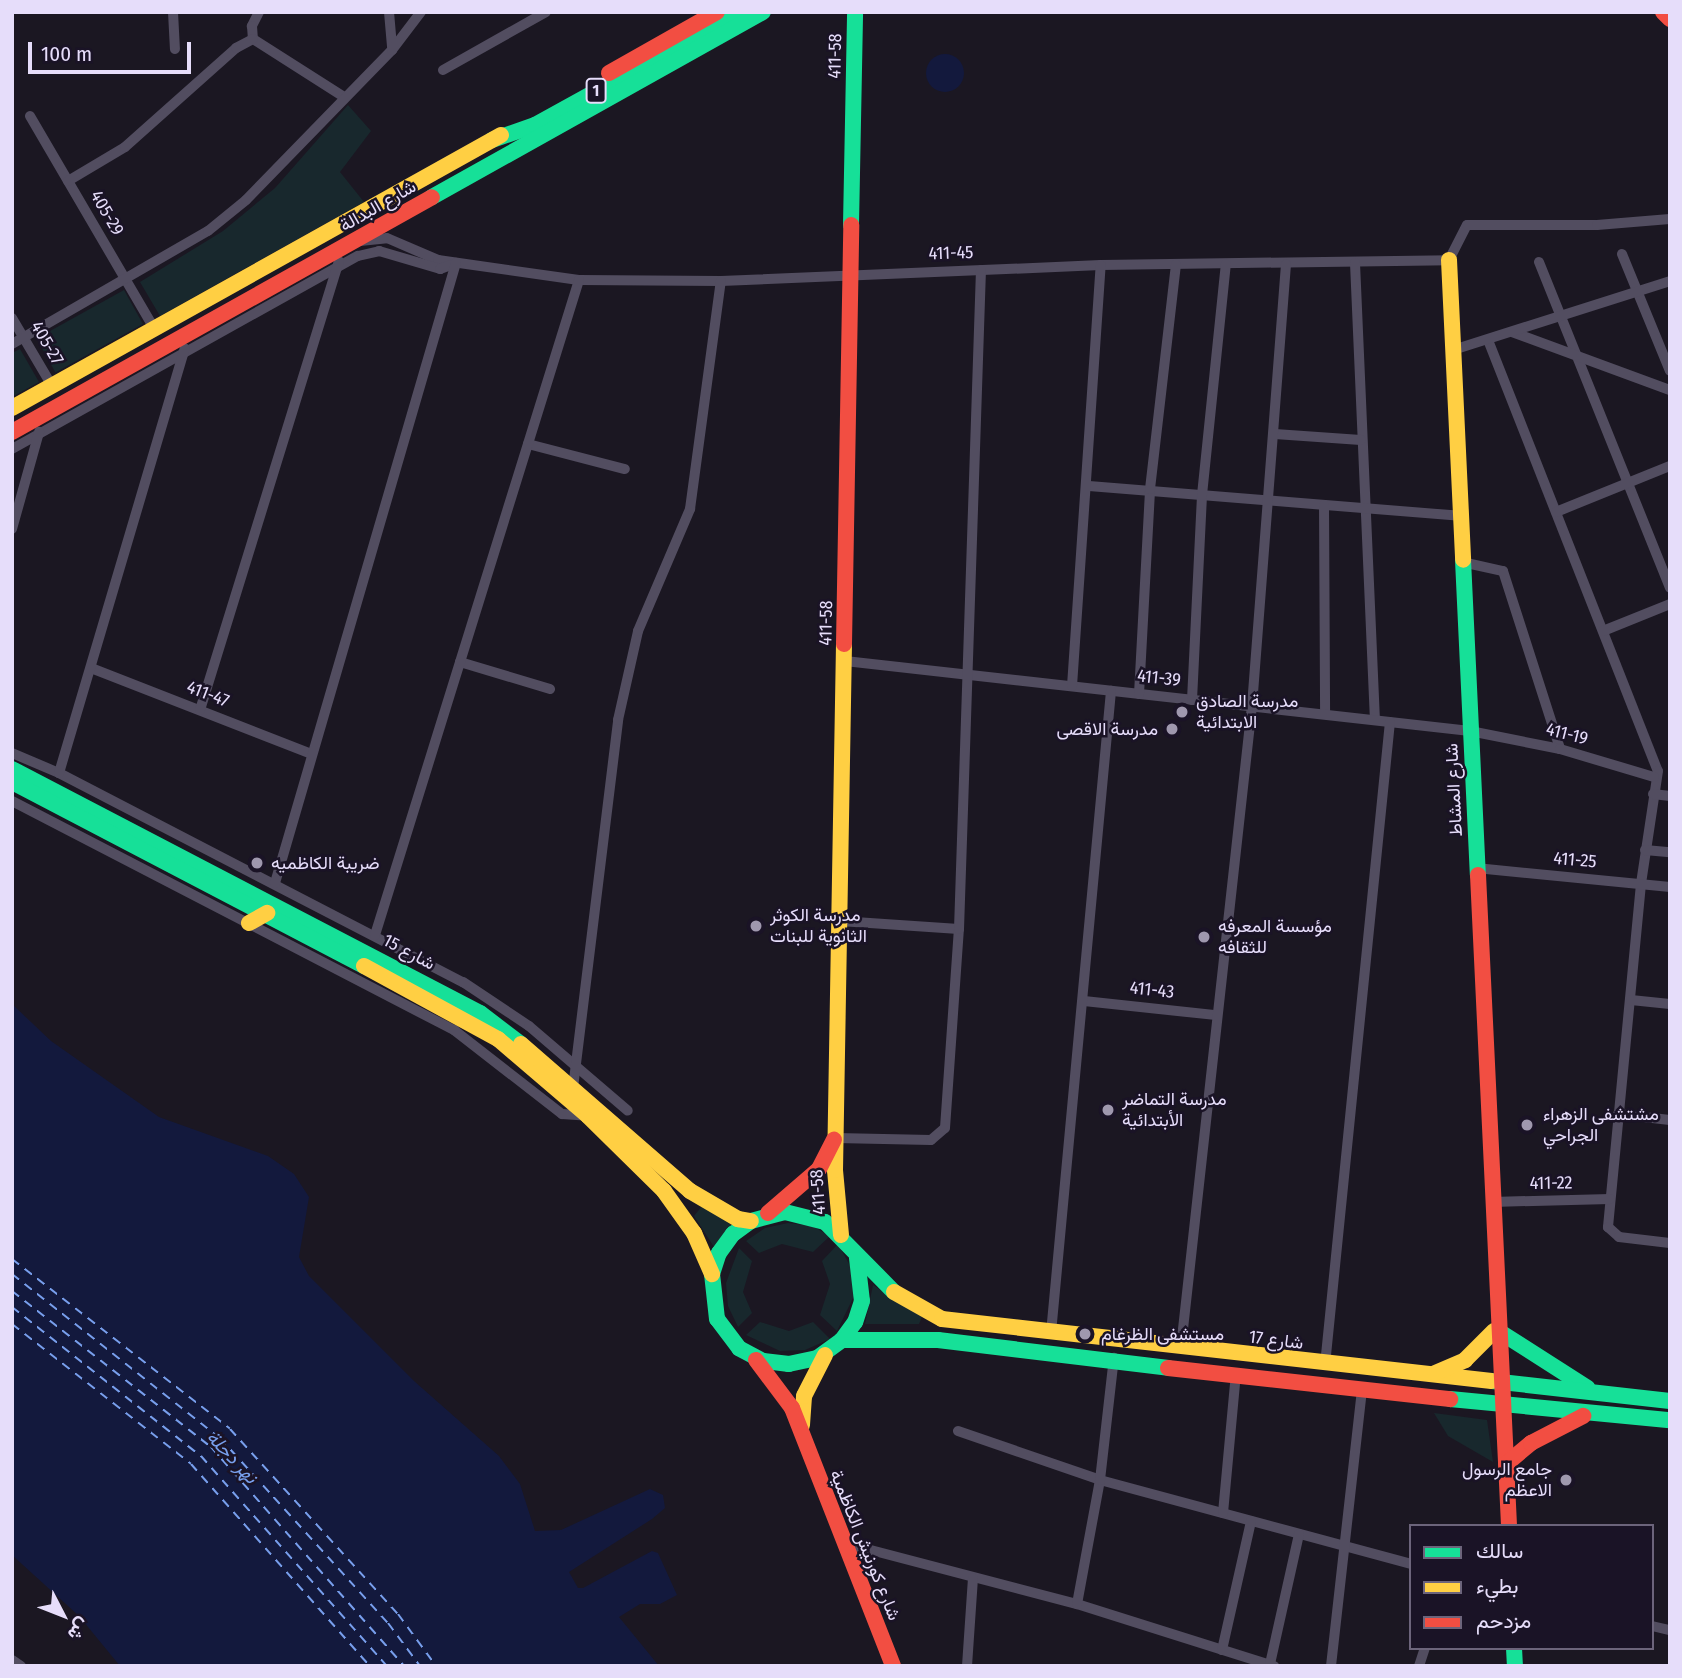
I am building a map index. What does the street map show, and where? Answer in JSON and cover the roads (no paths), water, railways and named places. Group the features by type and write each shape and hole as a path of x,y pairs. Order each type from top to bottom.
{"main road":[{"name":"شارع البدالة","path":"12,408 716,12"},
{"name":"1","path":"492,140 535,125 740,12"},
{"name":"شارع البدالة","path":"12,432 36,427 184,345 338,258 354,242 763,12"},
{"name":"411-58","path":"841,1235 836,1138 855,12"},
{"path":"1663,12 1670,19"},
{"name":"شارع المشاط","path":"1449,260 1497,1327 1509,1524"},
{"path":"170,320 184,345"},
{"name":"شارع 15","path":"12,769 148,837 480,1013 573,1088 690,1191 730,1215 758,1218"},
{"name":"شارع 15","path":"12,782 267,913 483,1029 588,1116 675,1205 702,1248 712,1274"},
{"path":"148,837 165,828"},
{"path":"249,923 267,913"},
{"path":"758,1218 805,1214 841,1235 857,1258 862,1301 842,1340 826,1354 789,1364 751,1356 729,1338 717,1319 712,1274 733,1234 758,1218 794,1195 819,1169 836,1138"},
{"name":"شارع 17","path":"857,1258 885,1287 942,1319 1325,1365 1670,1401"},
{"path":"1427,1376 1465,1360 1497,1327 1596,1392"},
{"path":"842,1340 902,1337 1114,1358 1362,1391 1670,1420"},
{"name":"شارع كورنيش الكاظمية","path":"802,1438 804,1396 826,1354"},
{"name":"شارع كورنيش الكاظمية","path":"751,1356 775,1381 802,1438 893,1666"},
{"path":"1506,1464 1549,1431 1589,1413"}],"street":[{"path":"173,12 175,49"},
{"path":"253,39 252,26 260,12"},
{"path":"389,12 392,50"},
{"path":"12,344 208,231 246,200 392,50 421,12"},
{"path":"443,70 546,12"},
{"path":"253,39 344,97"},
{"path":"68,181 135,139 236,48 253,39"},
{"name":"405-29","path":"30,116 155,328"},
{"path":"1449,260 1467,225 1598,225 1670,219"},
{"path":"354,242 387,238 423,255 456,263"},
{"path":"200,710 338,258 379,251 440,269 456,263"},
{"path":"1622,254 1670,371"},
{"name":"411-45","path":"456,263 579,280 721,281 1101,265 1449,260"},
{"path":"1539,262 1670,588"},
{"path":"275,883 456,263"},
{"path":"1355,263 1363,508 1376,720"},
{"path":"1192,700 1202,495 1226,264"},
{"path":"1181,1347 1252,706 1270,500 1286,264"},
{"path":"1072,686 1088,486 1101,265"},
{"path":"1139,694 1150,489 1176,265"},
{"path":"836,1138 931,1140 945,1128 960,929 981,270"},
{"path":"375,935 579,280"},
{"path":"573,1088 618,720 638,631 690,509 721,281"},
{"path":"1453,350 1670,281"},
{"name":"405-27","path":"12,318 51,386"},
{"path":"1512,332 1670,390"},
{"path":"1488,340 1603,631 1656,774 1641,884 1618,1114 1610,1199 1611,1234 1670,1243"},
{"path":"60,773 184,345"},
{"path":"12,449 36,427"},
{"path":"12,529 36,427"},
{"path":"1275,434 1361,440"},
{"path":"528,444 625,469"},
{"path":"1556,512 1670,466"},
{"path":"1088,486 1460,516"},
{"path":"1324,505 1325,714"},
{"path":"1462,562 1494,565 1503,571 1560,749"},
{"path":"1603,631 1670,604"},
{"name":"411-39","path":"845,660 1470,731"},
{"path":"460,662 550,689"},
{"name":"411-47","path":"91,668 312,754"},
{"path":"1051,1333 1111,691"},
{"path":"1325,1365 1390,722"},
{"name":"411-19","path":"1470,731 1560,749 1656,774"},
{"path":"12,753 60,773 275,883 497,1003 628,1111"},
{"path":"1656,774 1670,765"},
{"path":"1653,794 1670,796"},
{"path":"12,801 460,1034 562,1114 588,1116"},
{"path":"1645,850 1670,852"},
{"name":"411-25","path":"1476,868 1670,887"},
{"path":"840,921 960,929"},
{"path":"1631,1000 1670,1004"},
{"name":"411-43","path":"1084,1001 1216,1015"},
{"path":"1618,1114 1670,1121"},
{"name":"411-22","path":"1492,1202 1610,1199"},
{"path":"1077,1604 1100,1480 1114,1358"},
{"path":"1223,1513 1236,1374"},
{"path":"1331,1666 1362,1391"},
{"path":"958,1431 1100,1480 1409,1563"},
{"path":"1222,1650 1251,1521"},
{"path":"844,1543 1077,1604 1272,1665 1300,1534"},
{"path":"967,1666 973,1578"},
{"path":"12,1660 21,1666"}],"water":[{"path":"945,54 959,59 964,73 959,87 945,92 931,87 926,73 931,59"},
{"name":"نهر دجلة","path":"12,1004 51,1041 159,1117 268,1156 294,1174 309,1197 299,1257 309,1276 414,1381 499,1456 520,1484 535,1531 561,1530 650,1489 663,1495 665,1508 652,1519 569,1572 578,1588 583,1588 652,1551 658,1553 677,1595 660,1604 640,1604 619,1617 659,1666 120,1666 79,1616 12,1555"}],"place":[{"name":"مدرسة الصادق الابتدائية","path":"1182,712"},
{"name":"مدرسة الاقصى","path":"1172,729"},
{"name":"ضريبة الكاظميه","path":"257,863"},
{"name":"مدرسة الكوثر الثانوية للبنات","path":"756,926"},
{"name":"مؤسسة المعرفه للثقافه","path":"1204,937"},
{"name":"مدرسة التماضر الأبتدائية","path":"1108,1110"},
{"name":"مشتشفى الزهراء الجراحي","path":"1527,1125"},
{"name":"مستشفى الظرغام","path":"1085,1334"},
{"name":"جامع الرسول الاعظم","path":"1566,1480"}]}
